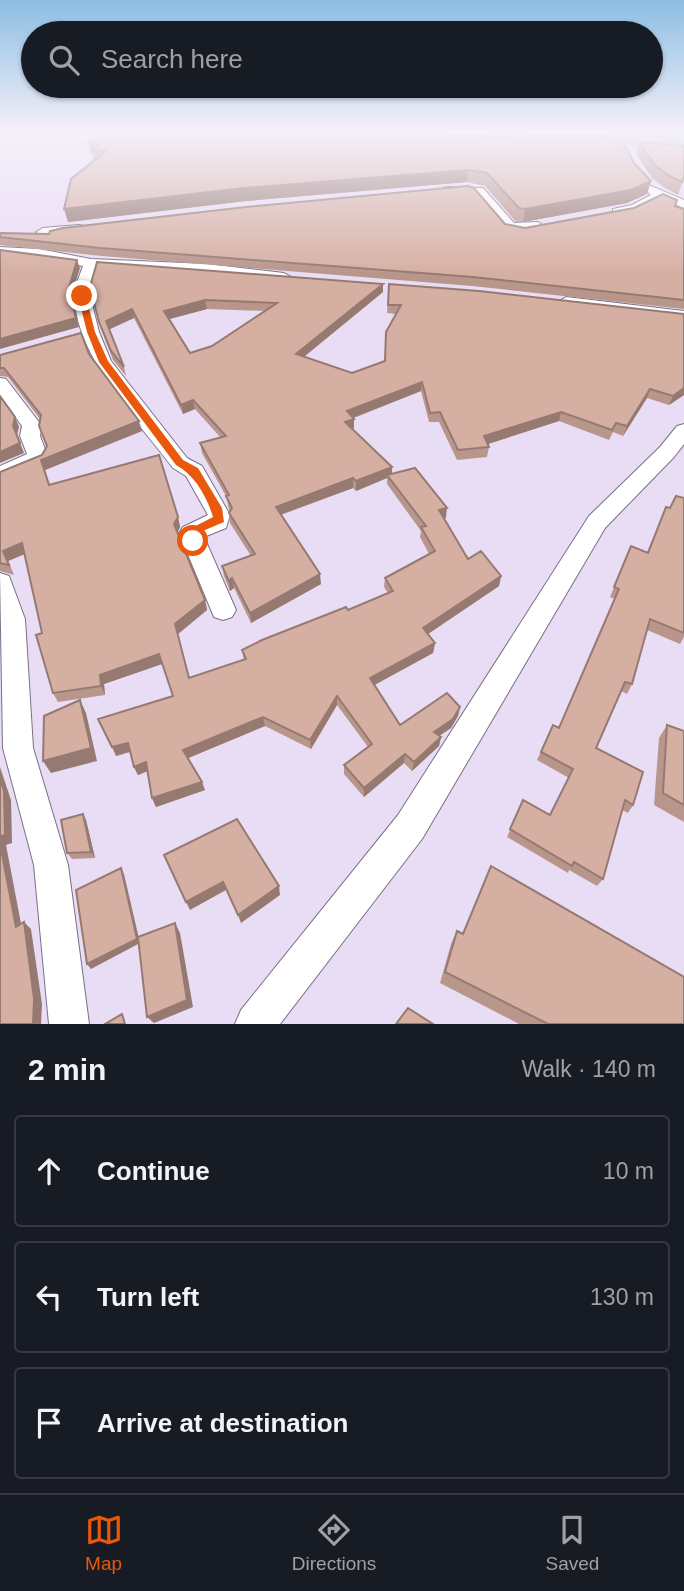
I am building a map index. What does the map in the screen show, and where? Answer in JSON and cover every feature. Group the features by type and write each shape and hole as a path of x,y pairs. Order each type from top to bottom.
{"street":[{"path":"641,183 659,195 684,204"},
{"path":"430,191 474,188 479,190 511,228 523,229 549,224"},
{"path":"600,216 631,209 659,195"},
{"path":"43,232 91,227"},
{"path":"0,251 39,253 91,262 208,268 300,278"},
{"path":"91,262 82,296 91,332 103,362 180,463 194,471 219,515 218,522 191,533 223,610"},
{"path":"553,301 684,316"},
{"path":"69,337 91,332"},
{"path":"0,383 32,426 30,436 38,457 0,474"},
{"path":"255,1024 410,827 597,522 678,447"},
{"path":"0,583 12,619 18,748 51,865 69,1024"}],"building":[{"path":"71,179 359,179 244,188 64,209"},
{"path":"492,179 649,179 651,181 631,190 519,208"},
{"path":"468,186 474,188 505,224 525,228 634,208 663,194 677,200 675,206 684,209 684,300 473,277 100,248 0,237 0,233 49,234 50,231 63,228 246,207"},
{"path":"0,250 77,260 69,288 76,318 0,339"},
{"path":"97,262 383,284 296,354 352,373 385,361 386,332 401,305 388,305 389,284 479,291 684,314 684,388 673,396 650,389 627,426 616,423 612,430 561,412 484,436 489,447 458,450 440,412 430,413 422,382 347,411 354,419 345,422 392,467 356,481 353,478 276,507 320,574 250,613 232,578 229,581 222,566 255,554 229,513 232,508 226,496 229,495 200,443 226,436 193,400 181,405 132,309 106,321 124,367 111,351 99,322 90,287","holes":["205,300 277,303 212,346 190,353 164,311"]},
{"path":"81,333 89,354 139,421 41,460 49,485 159,455 178,517 174,524 205,600 175,624 189,678 246,659 242,650 262,640 393,591 385,578 435,551 421,527 426,526 387,475 415,468 447,508 439,510 468,559 481,551 501,576 423,628 435,643 370,678 400,725 447,693 460,707 453,719 434,732 441,737 414,762 405,754 364,788 344,765 372,744 337,696 310,740 263,717 183,750 202,782 152,798 146,762 134,767 128,743 112,747 98,719 173,696 159,654 100,675 101,686 53,693 36,635 42,633 22,543 3,551 9,565 0,563 0,472 42,455 47,446 39,426 41,415 4,368 0,368 0,355"},
{"path":"0,396 15,417 13,426 20,443 0,452"},
{"path":"676,496 684,498 684,633 650,619 632,684 625,682 596,748 643,772 633,805 625,800 603,879 574,862 572,866 510,829 523,800 550,815 573,769 541,752 553,725 559,728 619,589 614,587 631,546 648,553 666,507 670,508"},
{"path":"80,700 91,748 43,761 44,716"},
{"path":"667,725 684,731 684,805 663,793"},
{"path":"0,780 4,791 5,835 0,836"},
{"path":"83,814 91,852 67,853 61,820"},
{"path":"237,819 279,886 238,915 223,882 186,902 164,855"},
{"path":"0,844 16,927 24,922 34,999 33,1024 0,1024"},
{"path":"491,866 684,977 684,1024 548,1024 445,972 457,931 463,934"},
{"path":"121,868 137,939 87,964 76,890"},
{"path":"175,923 187,1000 147,1017 138,937"},
{"path":"408,1008 433,1024 396,1024"},
{"path":"122,1014 125,1024 105,1024"}],"route":[{"path":"82,296 91,332 103,362 180,463 194,471 216,508 219,519 192,531 193,541"}]}
